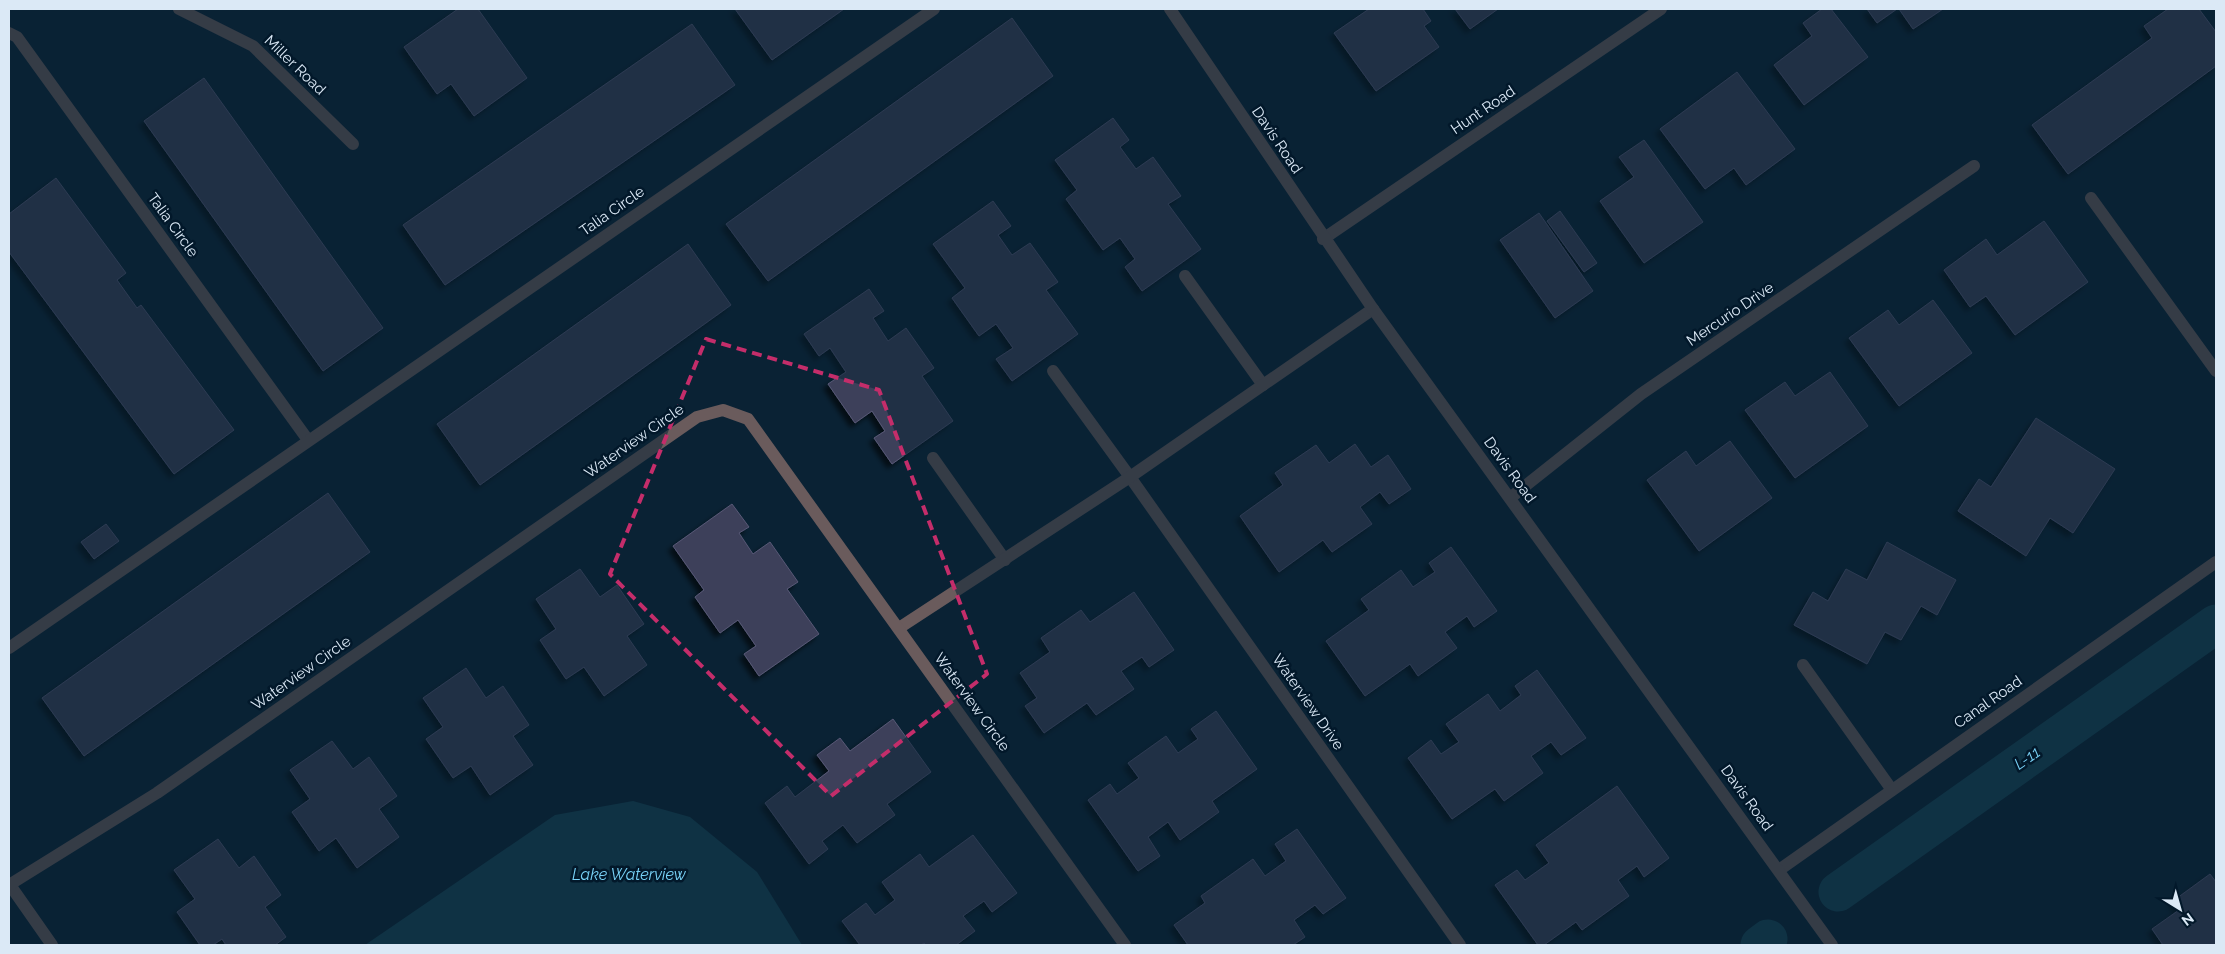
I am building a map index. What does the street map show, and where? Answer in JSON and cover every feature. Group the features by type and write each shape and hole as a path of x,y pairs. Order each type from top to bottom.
{"street":[{"name":"Miller Road","path":"179,9 253,46 353,144"},
{"name":"Talia Circle","path":"9,648 934,9"},
{"name":"Davis Road","path":"1170,9 1323,239 1372,309 1832,945"},
{"name":"Hunt Road","path":"1323,239 1661,9"},
{"name":"Talia Circle","path":"9,33 17,36 308,440"},
{"name":"Mercurio Drive","path":"1510,498 1642,394 1974,166"},
{"path":"2091,198 2216,371"},
{"path":"1185,276 1263,385"},
{"path":"899,628 1130,477 1372,309"},
{"name":"Waterview Drive","path":"1053,371 1130,477 1460,945"},
{"name":"Waterview Circle","path":"10,885 157,793 697,417 723,410 748,419 1126,945"},
{"path":"932,458 1005,560"},
{"name":"Canal Road","path":"1779,870 2216,562"},
{"path":"1804,666 1892,790"},
{"path":"10,885 52,945"}],"highlighted area":[{"path":"706,339 879,390 987,674 831,796 610,574"}],"water":[{"name":"Lake Waterview","path":"633,801 690,817 757,872 802,945 365,945 555,815"}],"building":[{"path":"458,9 478,9 527,78 474,116 451,84 437,94 404,47"},
{"path":"735,9 844,9 772,60"},
{"path":"1369,9 1423,9 1431,21 1424,26 1439,47 1376,91 1334,33"},
{"path":"1455,9 1498,9 1470,29"},
{"path":"1822,9 1831,9 1868,57 1804,105 1774,65 1812,36 1803,23"},
{"path":"1867,9 1897,9 1877,23"},
{"path":"1899,9 1943,9 1913,29"},
{"path":"2168,9 2199,9 2216,32 2216,66 2068,174 2032,125 2152,38 2144,26"},
{"path":"1012,18 1053,76 768,281 726,224"},
{"path":"692,24 735,85 445,285 403,225"},
{"path":"1737,72 1795,149 1746,185 1734,168 1705,189 1660,129"},
{"path":"204,78 383,328 323,371 144,121"},
{"path":"1113,118 1129,140 1120,147 1136,169 1153,157 1181,196 1168,204 1201,249 1142,291 1125,267 1135,259 1120,238 1103,250 1066,199 1077,190 1055,160"},
{"path":"1644,140 1703,222 1644,263 1600,201 1634,177 1619,157"},
{"path":"56,178 126,273 117,280 137,308 141,305 234,430 174,474 9,252 9,214"},
{"path":"993,201 1011,226 998,235 1012,255 1030,243 1058,282 1046,290 1078,334 1012,381 996,359 1013,348 996,324 979,336 952,298 965,288 933,244"},
{"path":"1560,211 1597,263 1584,272 1547,221"},
{"path":"1539,213 1593,291 1555,318 1500,240"},
{"path":"2044,221 2088,282 2015,335 1986,296 1970,307 1944,270 1986,239 1997,255"},
{"path":"688,244 731,305 480,485 437,424"},
{"path":"869,289 884,311 873,318 888,341 906,328 934,368 922,376 953,421 892,464 874,438 885,431 872,411 855,423 828,384 846,372 830,348 819,356 804,334"},
{"path":"1933,300 1972,353 1899,406 1849,338 1888,310 1899,325"},
{"path":"1830,372 1868,426 1795,478 1745,410 1785,382 1795,396"},
{"path":"2036,418 2115,469 2073,533 2050,518 2026,556 1958,511 1979,479 1991,487"},
{"path":"1730,441 1772,498 1699,551 1647,480 1686,451 1696,466"},
{"path":"1355,444 1371,467 1388,455 1411,489 1389,504 1380,492 1360,507 1372,524 1332,552 1323,540 1279,572 1240,516 1283,485 1275,473 1316,445 1329,463"},
{"path":"328,493 370,552 84,756 42,698"},
{"path":"732,504 749,527 739,533 753,554 770,542 798,582 787,589 819,634 759,676 744,654 756,646 738,620 720,633 695,597 704,590 673,546"},
{"path":"106,524 119,541 94,559 81,542"},
{"path":"1887,542 1956,580 1937,615 1921,606 1901,640 1885,632 1867,664 1794,625 1813,592 1828,601 1846,569 1867,580"},
{"path":"1451,547 1497,611 1474,627 1467,616 1445,632 1457,648 1418,676 1410,664 1365,696 1326,641 1369,610 1361,599 1401,570 1413,587 1435,572 1429,563"},
{"path":"580,569 600,597 617,585 644,624 627,636 647,665 604,696 584,667 566,679 540,640 556,629 536,599"},
{"path":"1134,592 1174,650 1149,667 1142,657 1121,671 1134,689 1096,715 1087,703 1044,733 1025,706 1037,698 1020,673 1050,652 1041,638 1081,610 1090,622"},
{"path":"466,668 486,698 503,686 529,725 513,736 533,765 490,795 471,766 453,778 426,739 443,727 423,698"},
{"path":"1537,670 1586,738 1561,755 1551,742 1531,756 1543,773 1504,801 1495,789 1452,819 1408,758 1431,740 1441,754 1459,742 1446,724 1488,694 1500,711 1521,695 1515,686"},
{"path":"1216,711 1257,769 1212,801 1219,812 1180,840 1168,822 1148,837 1160,856 1138,871 1088,800 1110,784 1117,794 1139,778 1128,763 1166,736 1178,753 1198,739 1191,729"},
{"path":"893,719 931,772 887,804 895,815 857,843 843,825 822,841 828,849 809,864 765,803 787,786 795,797 829,771 817,755 840,738 850,751"},
{"path":"332,741 353,769 369,757 397,796 379,809 399,837 357,868 336,838 319,851 292,812 310,799 290,770"},
{"path":"1617,786 1669,858 1644,877 1637,866 1618,880 1629,896 1582,930 1576,922 1544,945 1538,945 1495,885 1517,870 1525,880 1549,863 1536,845"},
{"path":"1297,829 1346,898 1323,914 1315,905 1294,920 1305,937 1293,945 1188,945 1174,925 1205,903 1201,896 1253,859 1265,876 1286,861 1275,844"},
{"path":"973,835 1017,893 992,912 984,901 963,916 975,931 956,945 926,945 924,943 921,945 860,945 842,921 866,903 875,915 895,900 882,882 920,854 929,867"},
{"path":"218,839 239,868 254,856 281,895 265,907 286,937 275,945 226,945 222,939 213,945 200,945 177,912 195,899 174,870"},
{"path":"2210,874 2216,882 2216,945 2163,945 2152,929 2179,910 2173,901"}],"waterway":[{"name":"L-11","path":"1838,892 2216,624"},
{"name":"L-11","path":"1760,945 1768,939"}]}
